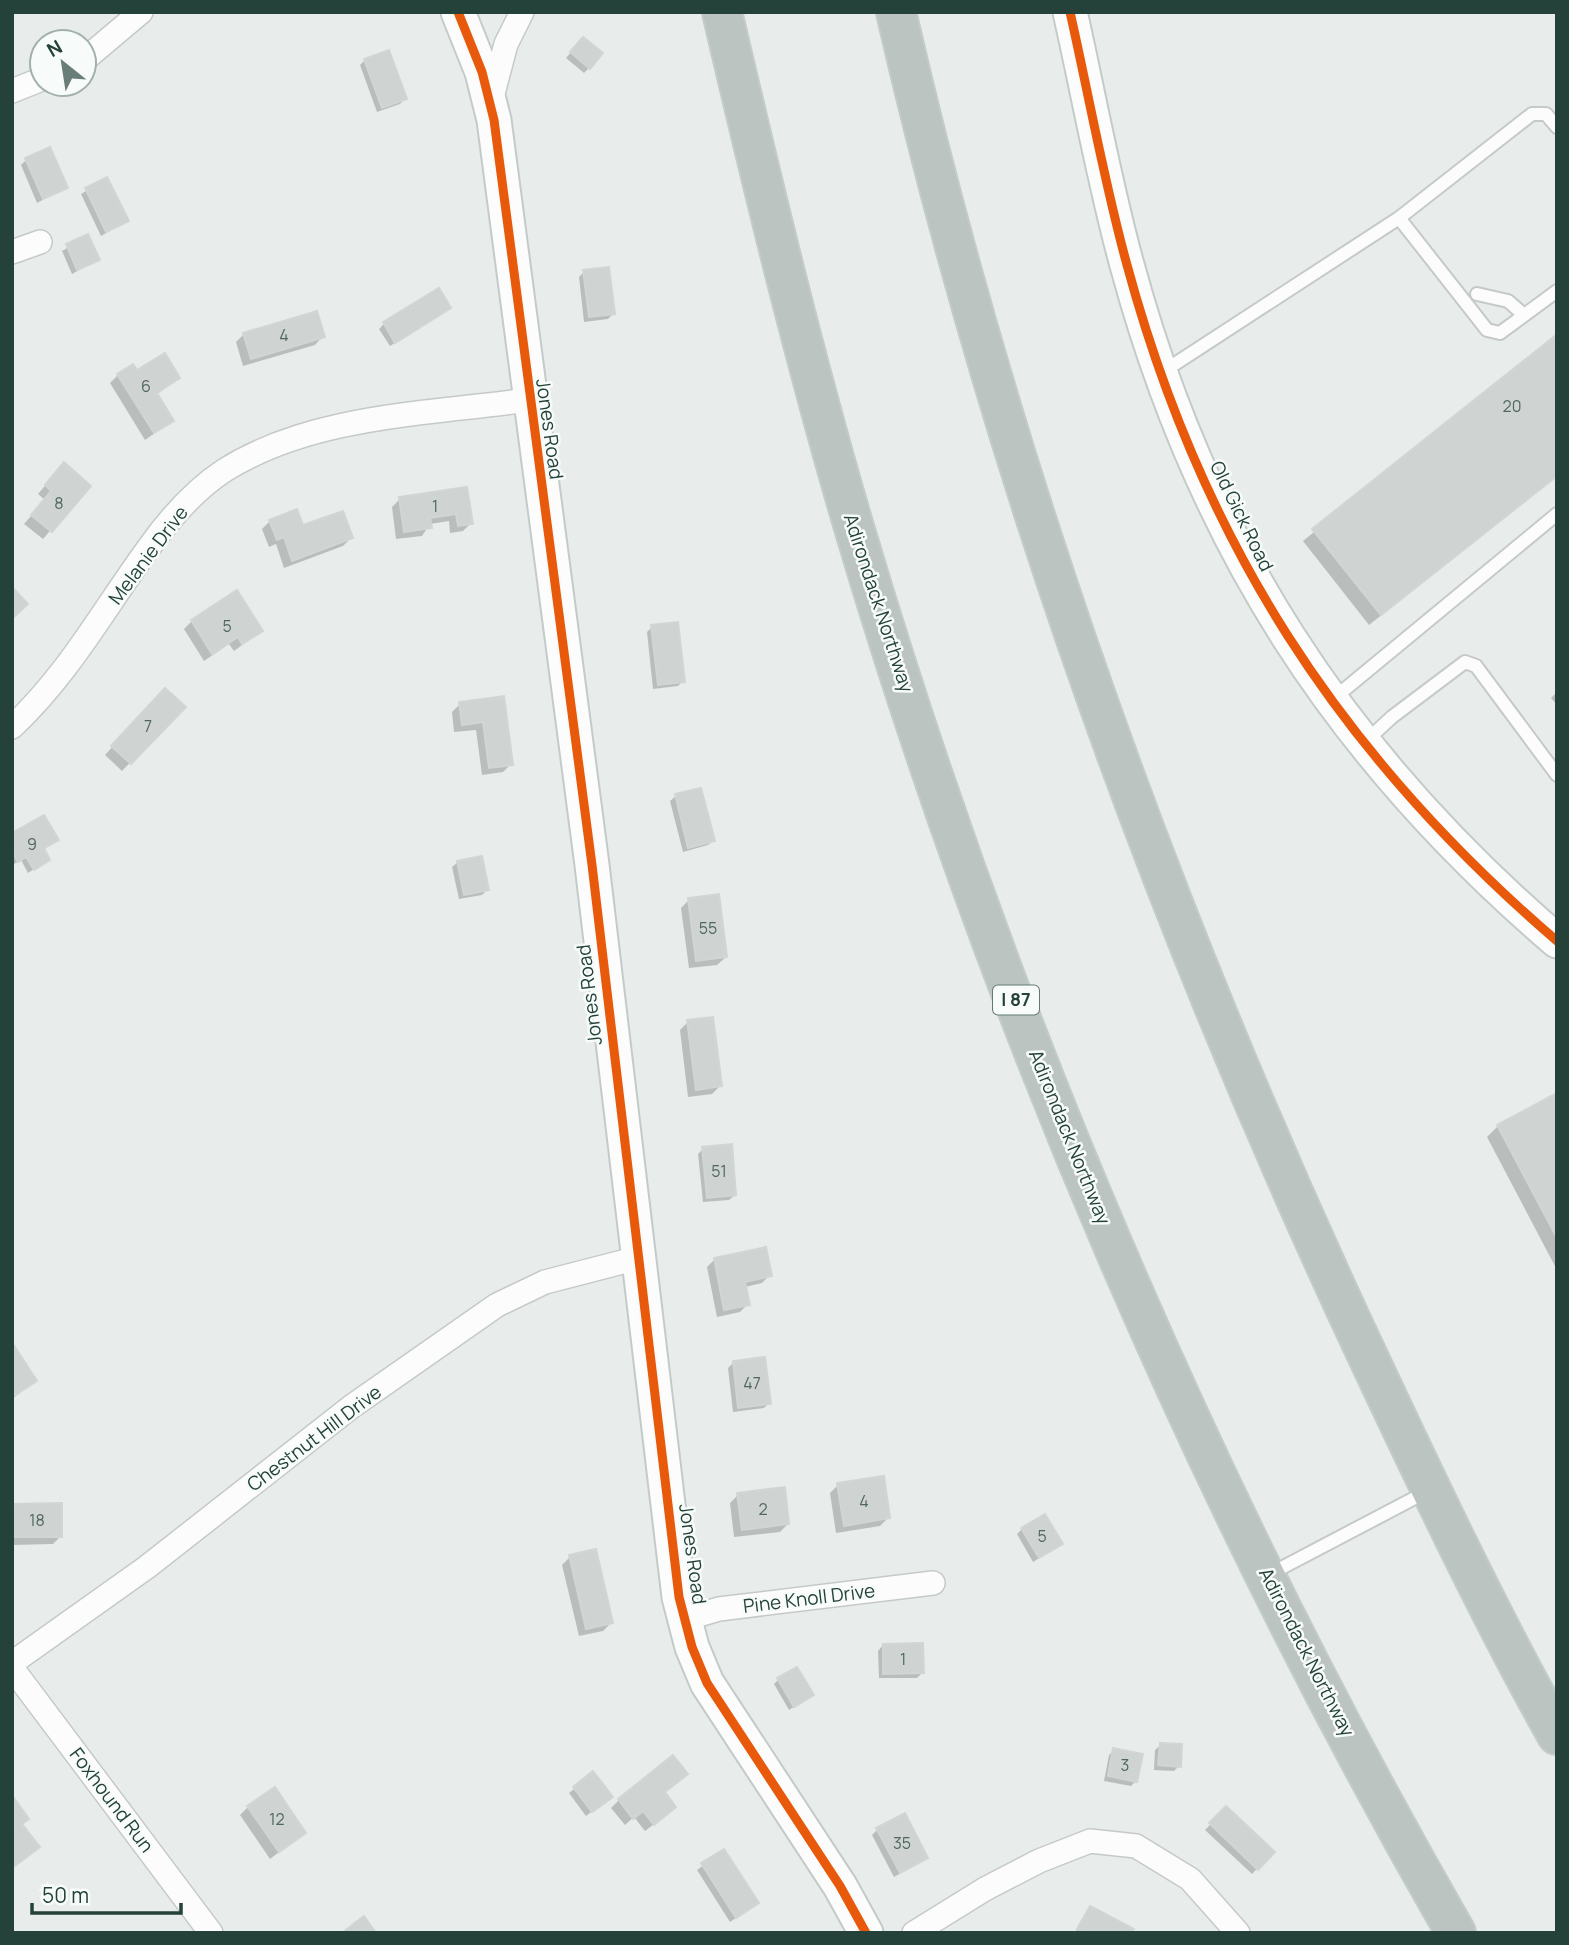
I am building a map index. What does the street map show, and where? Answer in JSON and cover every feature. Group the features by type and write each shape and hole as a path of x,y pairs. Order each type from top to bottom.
{"highway":[{"name":"Adirondack Northway","path":"722,12 832,451 946,810 1071,1143 1131,1284 1267,1575 1380,1796 1456,1933"},
{"path":"895,12 968,291 1052,570 1106,732 1180,927 1306,1224 1431,1490 1512,1654 1557,1735"}],"street":[{"path":"98,48 141,12"},
{"name":"Jones Road","path":"458,12 482,72 490,104 592,865 679,1597 707,1682 840,1886 866,1933"},
{"path":"490,104 506,44 522,12"},
{"name":"Old Gick Road","path":"1070,12 1126,263 1161,373 1196,463 1248,571 1287,638 1363,745 1459,852 1557,941"},
{"path":"12,252 40,242"},
{"name":"Melanie Drive","path":"12,727 38,703 75,656 159,534 185,504 225,471 291,439 342,425 528,400"},
{"name":"Chestnut Hill Drive","path":"12,1665 147,1567 351,1408 497,1304 545,1282 638,1258"},
{"name":"Pine Knoll Drive","path":"685,1619 719,1609 933,1583"},
{"name":"Foxhound Run","path":"12,1665 211,1933"},
{"path":"914,1933 1017,1872 1090,1841 1136,1846 1190,1879 1238,1933"}],"lane":[{"path":"1161,373 1399,218 1532,114 1546,114 1557,127"},
{"path":"1399,218 1487,330 1500,332 1557,291"},
{"path":"1477,294 1508,301 1524,315"},
{"path":"1330,701 1557,514"},
{"path":"1363,745 1392,717 1465,662 1476,666 1557,775"},
{"path":"1267,1575 1431,1490"}],"building":[{"path":"583,37 603,53 590,69 570,52"},
{"path":"389,50 407,99 382,108 364,59"},
{"path":"50,147 68,188 43,199 25,158"},
{"path":"107,177 129,221 106,232 85,188"},
{"path":"88,234 100,260 77,270 66,244"},
{"path":"609,267 615,314 589,317 583,270"},
{"path":"439,288 451,308 395,343 383,322"},
{"path":"317,311 325,337 251,359 243,333"},
{"path":"1556,335 1557,476 1381,615 1312,529"},
{"path":"165,353 180,378 157,393 174,421 154,433 117,374 133,364 137,370"},
{"path":"64,462 91,486 52,532 31,515 51,491 45,485"},
{"path":"467,487 473,524 458,526 456,514 430,518 432,528 404,532 399,497"},
{"path":"297,509 303,525 343,511 353,538 292,561 284,537 277,540 269,520"},
{"path":"12,587 28,604 12,619"},
{"path":"237,590 263,631 242,644 238,637 212,654 191,620"},
{"path":"678,622 685,682 658,685 651,625"},
{"path":"165,688 186,707 131,764 111,746"},
{"path":"504,696 513,765 489,768 483,722 462,725 459,702"},
{"path":"701,788 715,841 688,848 675,794"},
{"path":"44,815 59,840 44,848 50,860 34,870 26,857 18,862 12,852 12,833"},
{"path":"482,856 489,890 464,895 457,861"},
{"path":"719,894 727,957 696,961 688,898"},
{"path":"713,1017 722,1086 696,1090 687,1020"},
{"path":"1557,1093 1557,1238 1497,1125"},
{"path":"732,1144 736,1195 707,1198 702,1147"},
{"path":"766,1247 772,1276 745,1282 750,1305 724,1310 714,1258"},
{"path":"12,1345 37,1381 12,1397"},
{"path":"765,1357 771,1404 738,1408 733,1361"},
{"path":"884,1476 890,1518 844,1526 837,1483"},
{"path":"785,1487 789,1524 742,1530 737,1493"},
{"path":"62,1503 62,1537 12,1537 12,1504"},
{"path":"1045,1514 1063,1544 1039,1558 1021,1528"},
{"path":"596,1549 613,1623 586,1629 569,1555"},
{"path":"923,1643 924,1673 883,1674 883,1644"},
{"path":"797,1667 814,1695 794,1707 777,1678"},
{"path":"1160,1743 1182,1744 1181,1767 1158,1765"},
{"path":"1113,1748 1143,1754 1137,1782 1108,1776"},
{"path":"673,1755 688,1774 665,1792 676,1807 654,1825 643,1811 633,1819 618,1799"},
{"path":"593,1771 613,1797 592,1812 573,1787"},
{"path":"275,1787 306,1833 279,1852 247,1806"},
{"path":"14,1798 29,1819 22,1824 40,1847 12,1868"},
{"path":"1226,1806 1275,1852 1258,1870 1209,1823"},
{"path":"905,1813 928,1858 900,1873 876,1828"},
{"path":"724,1849 759,1903 736,1918 701,1863"},
{"path":"1090,1906 1134,1929 1131,1933 1085,1933 1077,1929"},
{"path":"364,1916 376,1933 342,1933"}],"cycle path":[{"path":"458,12 482,72 494,120 592,865 679,1597 692,1647 707,1683 840,1886 866,1933"},
{"path":"1070,12 1119,234 1158,366 1195,461 1239,551 1288,637 1345,718 1408,795 1479,870 1557,941"}]}
